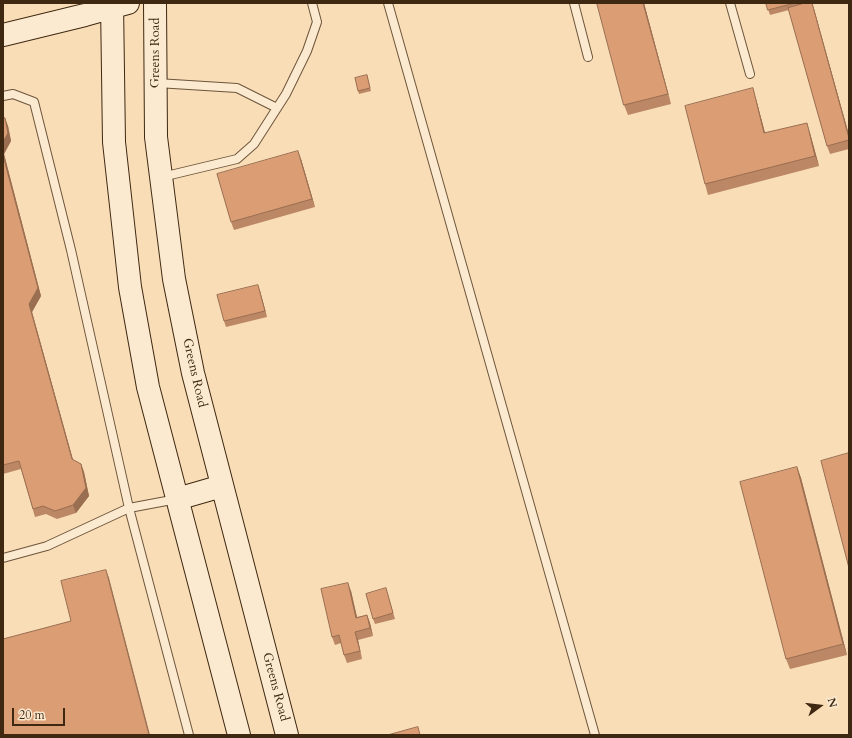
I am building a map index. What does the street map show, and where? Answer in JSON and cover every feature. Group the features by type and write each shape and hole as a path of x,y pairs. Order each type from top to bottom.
{"main road":[{"name":"Greens Road","path":"156,3 156,137 174,280 193,373 287,735"},
{"path":"3,35 117,5 114,142 130,287 148,387 239,735"},
{"path":"177,499 222,486"}],"lane":[{"path":"162,177 237,159 254,144 286,94 308,51 316,22 312,3"},
{"path":"388,3 596,735"},
{"path":"574,3 588,57"},
{"path":"730,3 750,74"},
{"path":"156,83 237,88 277,108"},
{"path":"3,96 13,94 34,102 71,250 129,508 189,735"},
{"path":"3,558 47,546 129,508 177,499"}],"building":[{"path":"597,3 643,3 668,94 624,105"},
{"path":"766,3 795,3 768,10"},
{"path":"805,3 812,3 849,138 849,140 827,146 788,8"},
{"path":"367,75 370,88 358,91 355,78"},
{"path":"753,88 764,133 807,123 815,156 705,184 685,106"},
{"path":"3,117 5,118 8,133 3,142"},
{"path":"298,151 312,199 231,222 217,174"},
{"path":"3,155 38,288 29,304 72,459 81,464 86,488 73,505 55,511 43,506 33,509 19,461 3,465"},
{"path":"258,285 265,311 224,321 217,295"},
{"path":"849,453 849,568 821,461"},
{"path":"797,467 843,644 786,659 740,482"},
{"path":"106,570 149,735 3,735 3,639 71,621 61,581"},
{"path":"348,583 356,618 367,615 370,628 355,632 360,651 344,655 339,635 332,637 321,589"},
{"path":"386,588 393,613 373,619 366,594"},
{"path":"418,727 420,735 388,735"}]}
